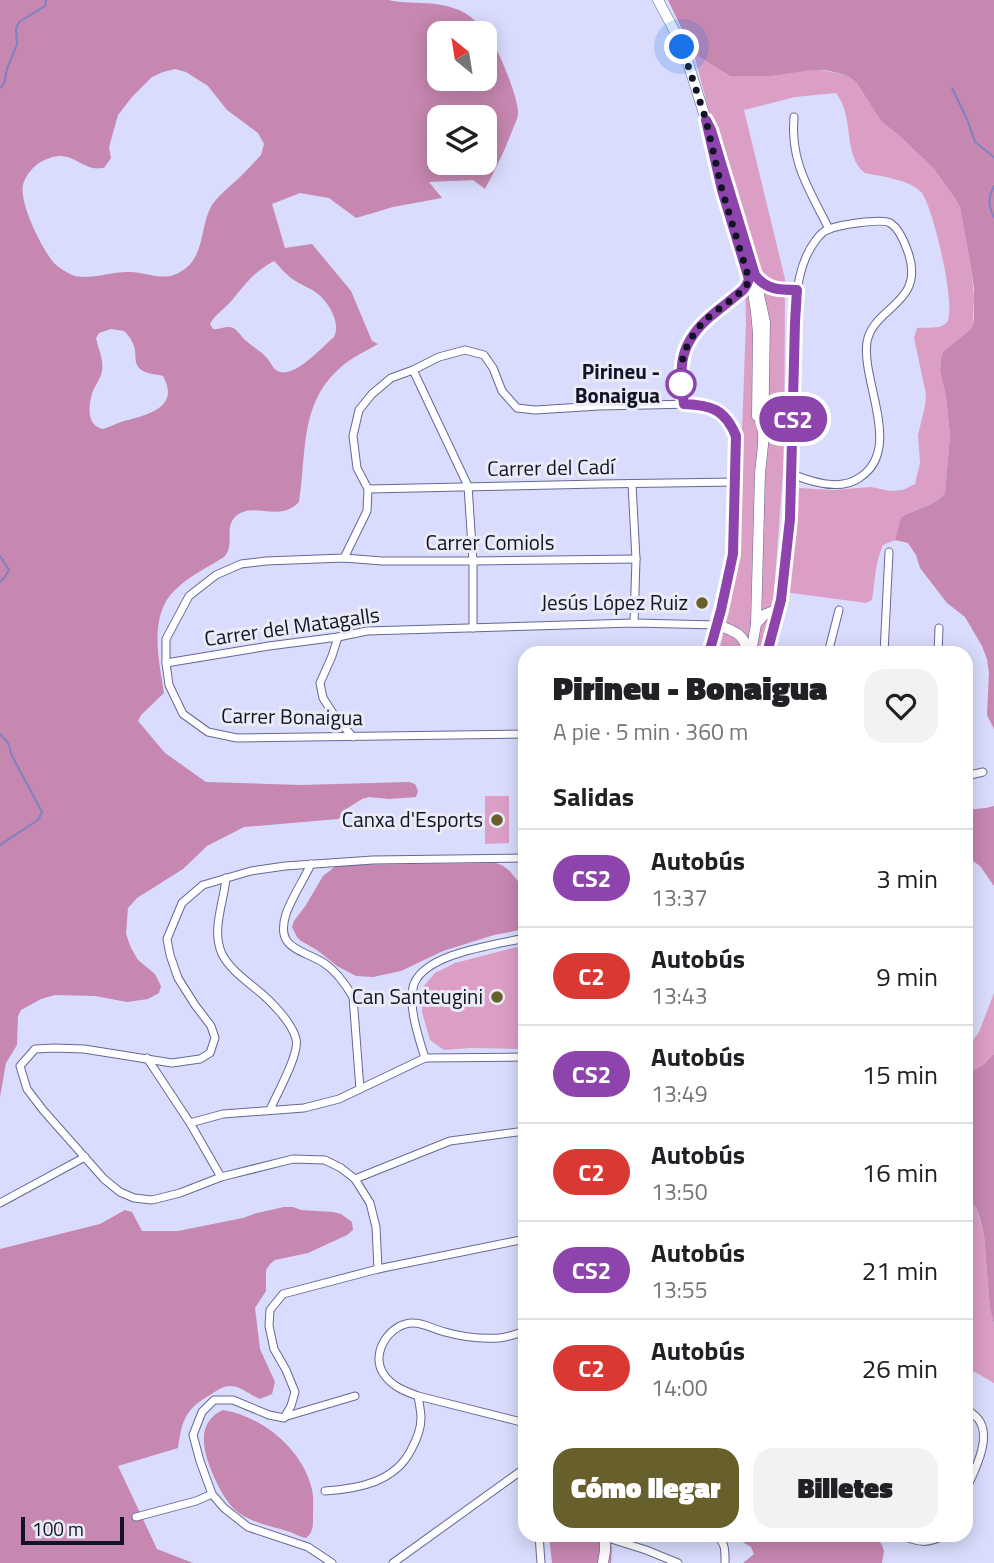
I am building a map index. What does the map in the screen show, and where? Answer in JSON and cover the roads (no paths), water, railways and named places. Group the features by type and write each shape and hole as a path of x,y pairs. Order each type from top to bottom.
{"main road":[{"path":"658,0 682,47 706,120 722,190 752,277 761,316"},
{"path":"706,120 752,263 752,277 746,294"},
{"path":"728,303 735,296 746,294 754,286 752,263"},
{"path":"752,277 777,290 797,290"},
{"path":"760,473 757,421 758,333 767,300 777,290"},
{"path":"746,294 760,303 764,415 756,624 752,646"},
{"path":"756,624 764,615 780,608"},
{"path":"718,625 741,636 746,646"},
{"path":"603,1563 605,1542"}],"street":[{"path":"794,117 792,135 800,171 829,229"},
{"path":"769,646 780,608 790,519 795,322 797,290 806,256 814,242 829,229 878,221 889,222 908,252 912,274 904,295 879,321 868,341 871,383 880,434 872,466 860,478 844,483 818,482 792,474"},
{"path":"684,404 680,368 687,346 701,326 728,303"},
{"path":"344,558 367,511 368,489 357,468 353,436 359,410 372,394 391,378 439,357 465,350 484,355 493,368 502,391 516,408 535,410 599,405 672,404 711,407 725,416 736,436 733,554 711,646"},
{"path":"413,370 468,486 473,561 473,628"},
{"path":"672,404 681,386"},
{"path":"681,386 694,404"},
{"name":"Carrer del Cadí","path":"368,489 736,482"},
{"path":"632,484 636,559 634,623"},
{"path":"884,646 889,552"},
{"name":"Carrer Comiols","path":"344,558 382,561 636,559"},
{"name":"Carrer Bonaigua","path":"344,558 241,564 216,575 188,596 166,639 169,685 183,714 208,732 237,738 518,734"},
{"path":"830,646 839,610"},
{"name":"Carrer del Matagalls","path":"166,663 367,631 634,623 718,625"},
{"path":"938,646 939,628"},
{"path":"338,637 320,683 323,698 353,737"},
{"path":"973,774 983,772"},
{"path":"378,1269 376,1227 370,1203 355,1179 341,1168 325,1160 293,1159 221,1177 180,1193 152,1200 134,1198 104,1180 43,1110 27,1089 20,1066 34,1049 84,1049 172,1063 200,1059 210,1052 215,1038 211,1027 178,978 167,939 182,903 203,886 251,871 311,864 373,860 518,858"},
{"path":"311,864 285,917 282,934 289,945 331,969 353,997 359,1089"},
{"path":"226,878 218,925 223,954 237,974 261,992 284,1016 297,1040 294,1057 270,1110"},
{"path":"425,1058 412,1003 413,986 421,973 442,959 518,940"},
{"path":"190,1123 223,1114 304,1108 339,1099 425,1058 518,1057"},
{"path":"147,1058 190,1123 221,1177"},
{"path":"355,1179 450,1141 518,1132"},
{"path":"0,1203 85,1157"},
{"path":"284,1418 295,1392 274,1349 269,1326 270,1310 283,1294 378,1269 518,1240"},
{"path":"518,1333 501,1338 467,1337 414,1323 398,1326 383,1340 379,1355 380,1369 390,1382 404,1391 518,1421"},
{"path":"332,1563 308,1547 248,1527 224,1508 212,1494 193,1435 202,1412 214,1401 233,1400 284,1418 355,1396"},
{"path":"325,1491 350,1490 392,1475 407,1459 416,1441 421,1419 418,1396"},
{"path":"973,1415 979,1421 983,1434 982,1451 973,1473"},
{"path":"393,1563 518,1473"},
{"path":"136,1517 212,1494"},
{"path":"540,1542 541,1563"},
{"path":"623,1542 678,1563"},
{"path":"722,1542 725,1547 725,1563"}],"waterway":[{"path":"0,88 4,84 17,44 16,29 19,22 45,6 46,0"},
{"path":"952,88 975,142 994,157"},
{"path":"994,186 990,202 994,217"},
{"path":"0,556 9,570 0,582"},
{"path":"0,734 8,743 12,756 42,812 38,820 0,845"}],"place":[{"name":"Pirineu - Bonaigua","path":"681,384"},
{"name":"Jesús López Ruiz","path":"702,603"},
{"name":"Canxa d'Esports","path":"497,820"},
{"name":"Can Santeugini","path":"497,997"}]}
